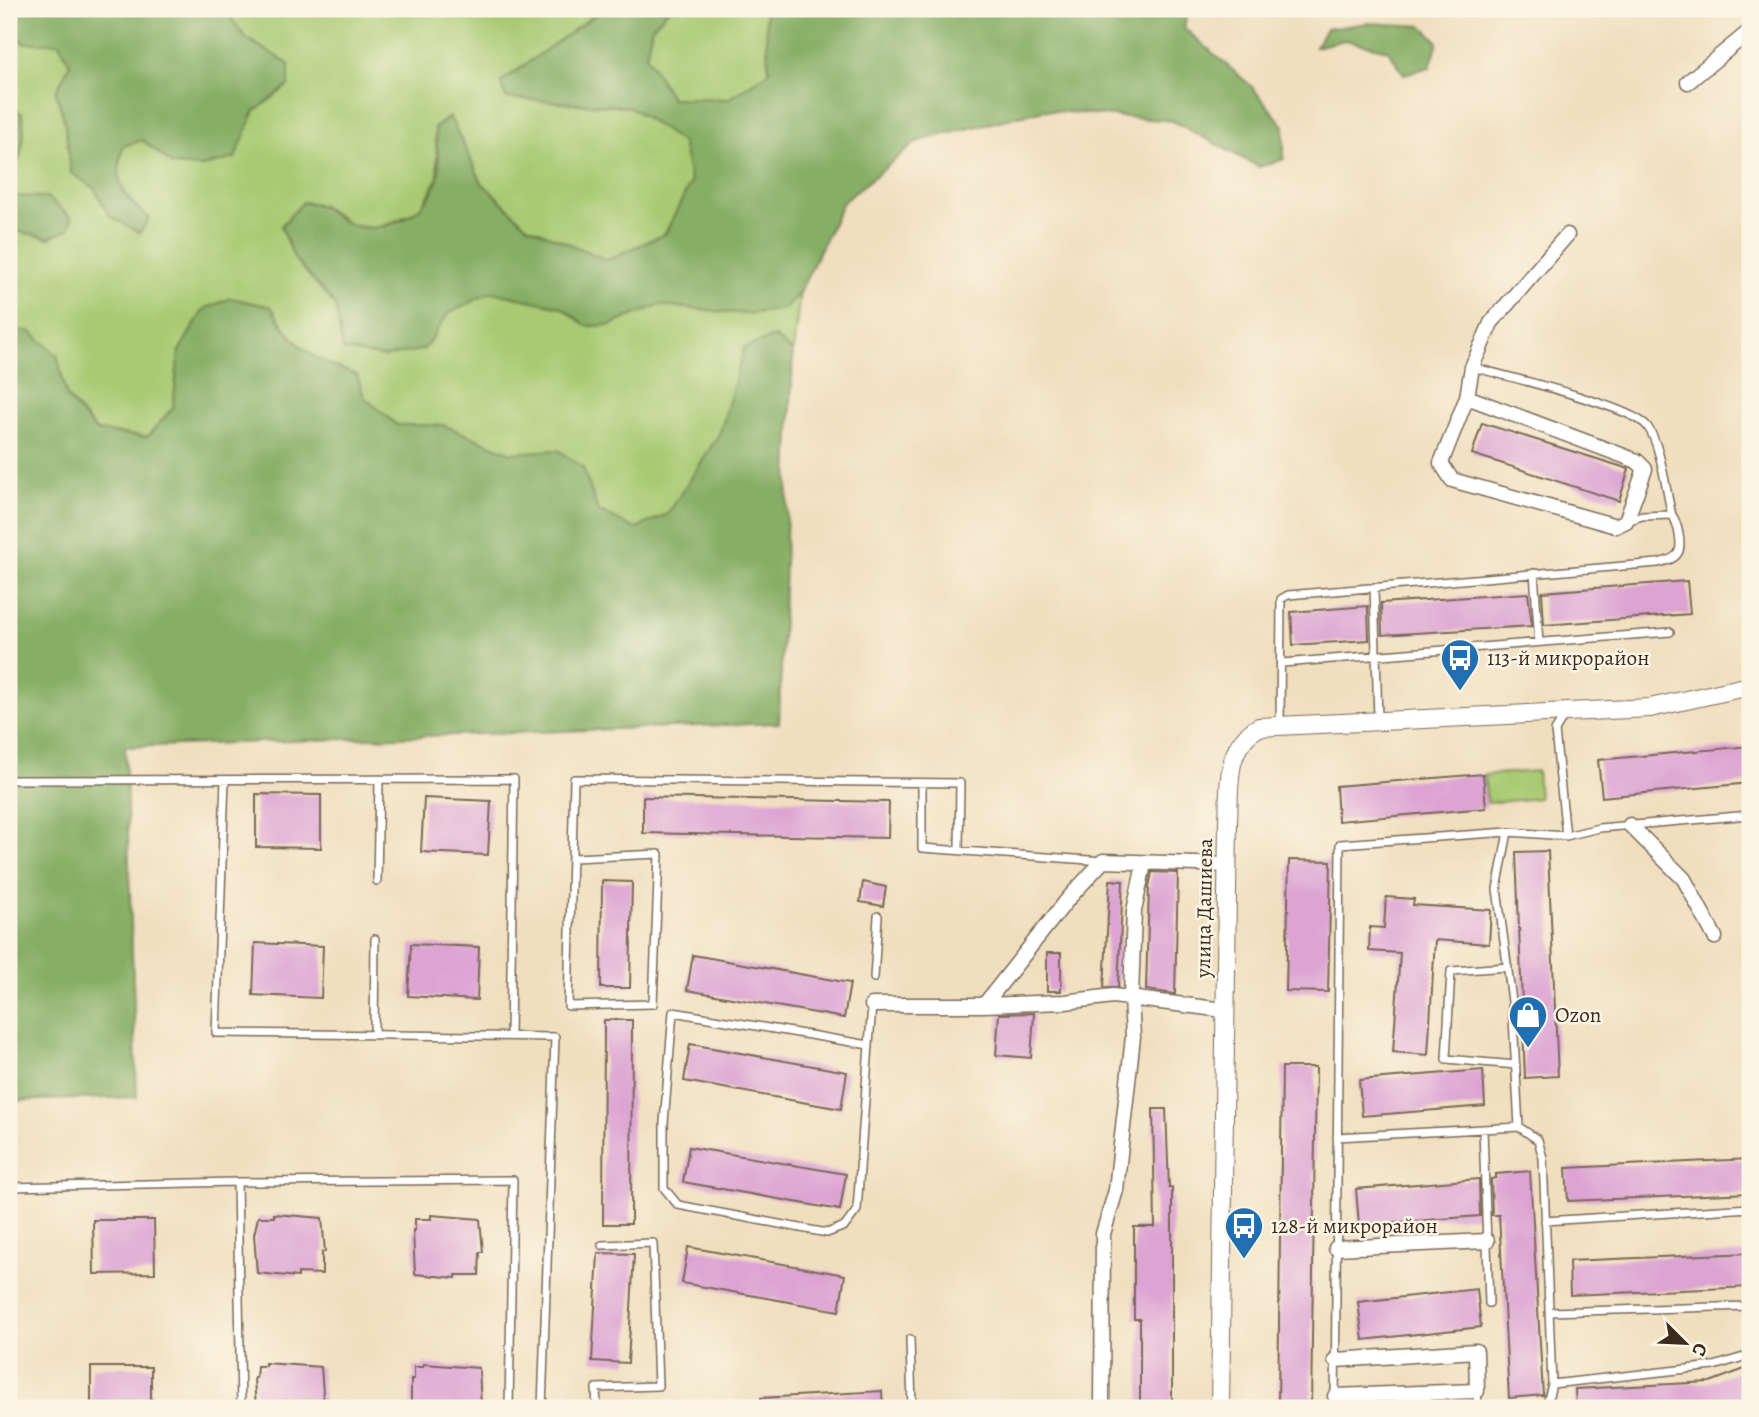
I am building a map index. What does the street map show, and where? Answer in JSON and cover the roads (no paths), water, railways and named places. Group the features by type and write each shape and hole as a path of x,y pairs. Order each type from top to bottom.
{"street":[{"path":"1688,82 1750,31"},
{"path":"1467,397 1637,461 1645,469 1626,521 1616,526 1452,480 1441,463 1467,397 1472,367 1491,323 1567,236"},
{"name":"улица Дашиева","path":"1220,1408 1228,865 1233,755 1247,734 1259,727 1280,725 1566,713 1673,705 1750,686"},
{"path":"1630,825 1684,879 1715,937"},
{"path":"984,1005 1068,899 1103,861 1228,865"},
{"path":"1102,1408 1103,1234 1116,1190 1133,1037 1131,998 1134,911 1144,864"},
{"path":"872,1005 1065,1002 1113,996 1224,1010"},
{"path":"1336,1248 1487,1241"},
{"path":"1335,1360 1476,1352 1477,1391 1335,1402"}],"lane":[{"path":"1280,725 1281,599 1288,595 1658,563 1672,559 1680,550 1675,519 1653,440 1641,421 1554,388 1472,367"},
{"path":"1626,521 1642,516 1672,515"},
{"path":"1534,573 1539,642"},
{"path":"1374,587 1378,719"},
{"path":"1282,663 1670,632"},
{"path":"1566,713 1555,731 1566,836"},
{"path":"9,780 514,779 510,1036"},
{"path":"573,858 659,854 653,1004 568,1006 575,779 960,783 960,848"},
{"path":"225,780 216,1032 555,1037 542,1408"},
{"path":"377,881 379,780"},
{"path":"922,783 922,848 960,848 1103,861"},
{"path":"1335,1402 1340,844 1508,832 1566,836 1630,825 1750,815"},
{"path":"1508,832 1497,889 1508,967 1520,1127"},
{"path":"874,978 878,916"},
{"path":"374,1034 375,939"},
{"path":"1508,967 1451,971 1446,1059 1516,1065"},
{"path":"869,1045 673,1013 664,1123 664,1188 678,1206 827,1233 845,1226 857,1210 872,1005"},
{"path":"1337,1137 1520,1127 1538,1140 1543,1158 1552,1384 1546,1408"},
{"path":"1483,1129 1489,1303"},
{"path":"9,1187 513,1180 509,1408"},
{"path":"237,1182 241,1408"},
{"path":"1545,1221 1750,1208"},
{"path":"597,1408 596,1388 658,1386 653,1243 602,1245"},
{"path":"1549,1312 1750,1306"},
{"path":"910,1339 912,1408"},
{"path":"1552,1384 1714,1366 1750,1355"},
{"path":"1477,1391 1478,1408"}],"place":[{"name":"113-й микрорайон","path":"1460,692"},
{"name":"Ozon","path":"1528,1049"},
{"name":"128-й микрорайон","path":"1244,1260"}]}
